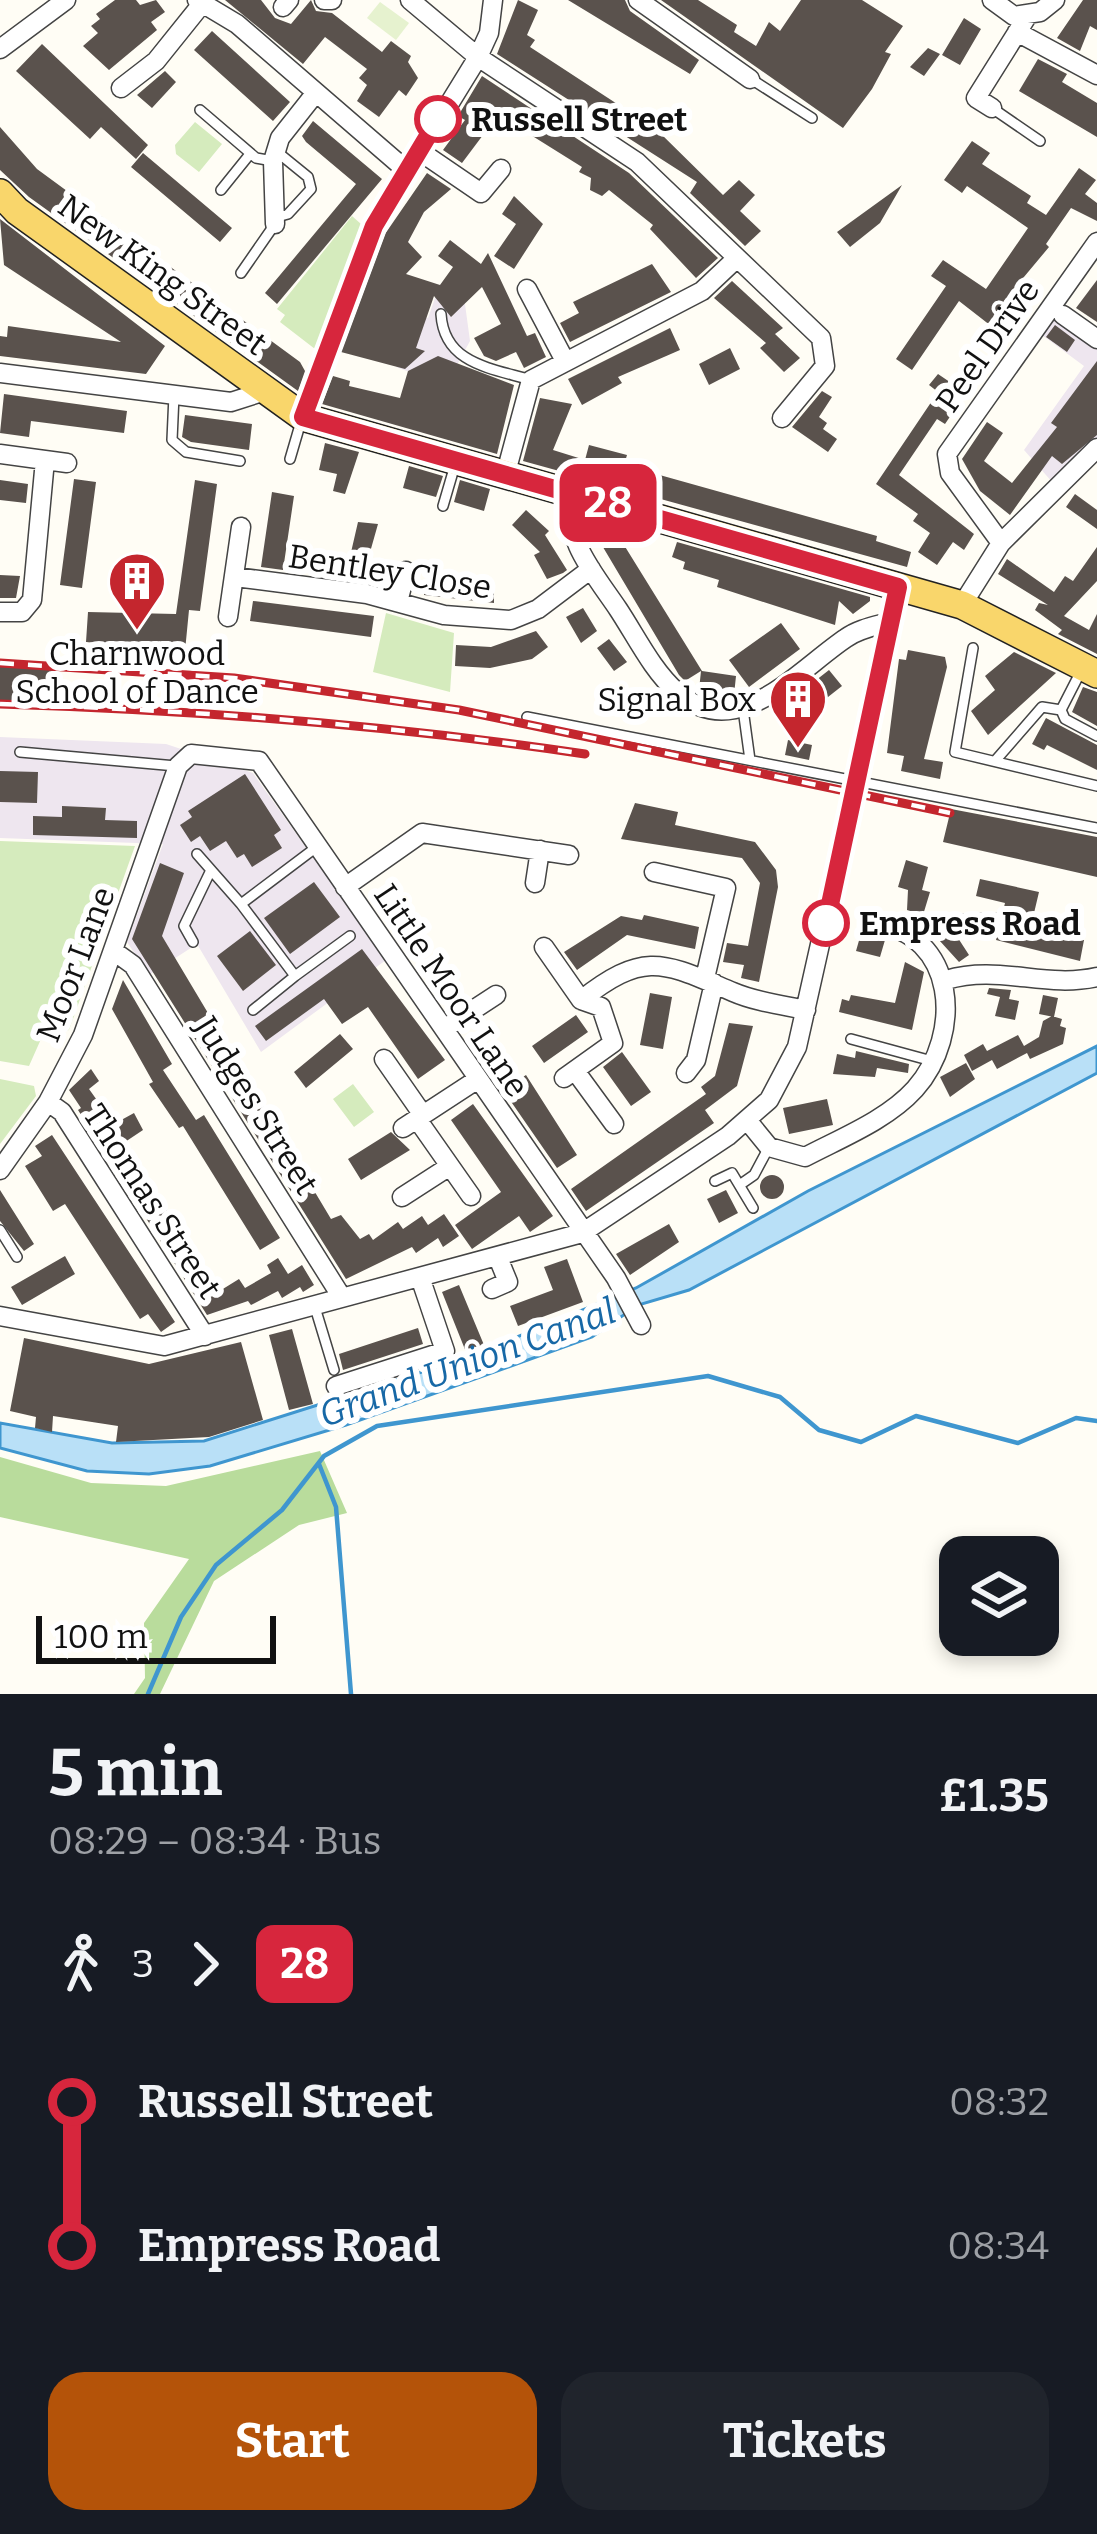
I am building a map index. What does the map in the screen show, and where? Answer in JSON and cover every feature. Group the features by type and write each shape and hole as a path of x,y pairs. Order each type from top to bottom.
{"main road":[{"name":"New King Street","path":"0,193 17,211 294,413 381,448 572,493 962,605 1090,670"}],"street":[{"path":"410,0 478,57 637,162 825,347 825,366 782,418"},
{"path":"294,413 406,170 478,57 489,33 493,0"},
{"path":"638,0 726,73 750,79"},
{"path":"992,0 1097,75"},
{"path":"992,108 976,98 1022,24 1055,0"},
{"path":"7,44 63,1"},
{"path":"121,88 156,61 202,1 237,24 406,170"},
{"path":"276,221 274,156 314,94"},
{"path":"418,150 481,193 501,169"},
{"name":"Peel Drive","path":"1001,543 945,463 1019,369 1097,242"},
{"path":"505,476 531,380 702,291 737,258"},
{"path":"527,289 564,359"},
{"path":"1063,315 1097,339"},
{"path":"0,374 232,402 262,392"},
{"path":"0,454 67,464"},
{"path":"962,605 1001,543 1093,459"},
{"path":"6,612 29,608 32,600 45,460"},
{"path":"572,493 568,527 591,569 681,695 705,707 743,709 763,701 851,634 889,622"},
{"path":"228,616 241,526"},
{"name":"Bentley Close","path":"235,577 398,602 460,617 511,620 538,609 591,569"},
{"path":"398,602 406,571"},
{"path":"0,1316 164,1346 341,1296 499,1260 582,1233 747,1120 787,1072 806,1010 898,587"},
{"name":"Little Moor Lane","path":"178,766 191,754 259,760 616,1278 641,1325"},
{"name":"Moor Lane","path":"0,1170 48,1102 83,1035 178,766"},
{"path":"345,887 422,833 569,855"},
{"path":"535,883 540,850"},
{"path":"654,872 726,888 696,1060 686,1072"},
{"path":"747,1120 769,1147 805,1157 899,1103 932,1061 945,1025 946,980 920,942 880,924 894,902"},
{"path":"544,947 581,1000 601,1007 613,1043 570,1075 614,1124"},
{"name":"Judges Street","path":"116,952 133,965 341,1296"},
{"path":"581,1000 628,968 649,962 806,1010"},
{"path":"946,980 985,970 1058,982 1097,977"},
{"path":"443,1029 496,995"},
{"path":"384,1059 414,1120 471,1196"},
{"path":"414,1120 478,1079"},
{"name":"Thomas Street","path":"48,1102 62,1112 205,1336"},
{"path":"402,1197 450,1166"},
{"path":"492,1288 508,1282 499,1260"},
{"path":"335,1378 445,1351 421,1280"}],"lane":[{"path":"0,23 7,44"},
{"path":"750,79 812,118"},
{"path":"992,108 1040,141"},
{"path":"200,110 250,154 274,156 308,178 311,190 276,221 241,273"},
{"path":"221,190 250,154"},
{"path":"441,314 442,332 457,353 531,380"},
{"path":"174,395 172,440 186,452 240,460"},
{"path":"290,458 294,413"},
{"path":"443,506 456,462"},
{"path":"973,648 955,752 1097,786"},
{"path":"1060,710 1090,670"},
{"path":"995,761 1042,707 1060,710"},
{"path":"743,709 750,760"},
{"path":"1060,710 1065,719 1097,736"},
{"path":"527,717 1097,828"},
{"path":"20,752 178,766"},
{"path":"242,904 318,846"},
{"path":"196,854 242,904 295,976"},
{"path":"193,941 184,926 211,870"},
{"path":"920,942 955,920 994,918"},
{"path":"253,1010 350,936"},
{"path":"851,1039 932,1061"},
{"path":"741,1184 754,1175 769,1147"},
{"path":"715,1181 731,1173 753,1208"},
{"path":"0,1230 17,1257"},
{"path":"314,1304 335,1378"}],"shaded area":[{"path":"440,284 465,304 470,341 457,365 423,377 396,367 414,313 428,318"},
{"path":"1056,316 1097,347 1097,439 1053,483 1024,450 1084,366 1042,335"},
{"path":"0,737 166,744 253,773 386,960 261,1052 197,944 149,975 127,942 163,844 0,838"}],"green space":[{"path":"380,2 409,23 396,40 367,18"},
{"path":"195,122 222,144 199,172 176,154 175,145"},
{"path":"352,216 361,224 315,349 280,322 285,315 277,309"},
{"path":"386,613 454,633 450,692 373,672"},
{"path":"0,841 135,846 69,1030 41,1039 29,1066 0,1061"},
{"path":"0,1079 34,1086 36,1096 0,1144"},
{"path":"353,1084 374,1112 354,1127 333,1099"},
{"path":"320,1451 347,1513 299,1525 214,1581 160,1694 134,1694 145,1678 144,1623 189,1559 0,1517 0,1457 91,1483 166,1486"}],"water":[{"name":"Grand Union Canal","path":"1097,1046 1097,1073 689,1290 638,1305 592,1337 346,1425 210,1466 149,1474 87,1471 0,1448 0,1423 112,1443 204,1441 466,1358 636,1288 808,1191"}],"building":[{"path":"115,0 136,0 140,5 156,0 165,12 151,22 157,30 109,70 83,46 98,33 91,26 100,19 96,14"},
{"path":"225,0 261,0 275,18 291,24 311,0 316,11 332,13 382,52 391,41 411,56 408,62 418,78 406,96 399,90 379,117 357,101 367,85 359,78 367,69 325,37 303,64"},
{"path":"518,0 538,10 527,35 535,40 530,47 657,130 723,195 739,180 755,195 740,211 761,231 745,246 690,193 697,182 497,54"},
{"path":"568,0 625,0 630,11 699,60 690,74"},
{"path":"661,0 698,0 737,25 734,32 756,46 769,22 780,31 801,0 862,0 903,26 885,52 891,54 872,89 843,128"},
{"path":"1083,0 1097,0 1097,30 1090,26 1080,51 1057,38"},
{"path":"964,18 981,29 960,65 942,55"},
{"path":"212,31 290,102 273,121 194,50"},
{"path":"42,44 148,145 136,159 101,127 90,139 16,71"},
{"path":"928,48 940,54 924,76 910,67"},
{"path":"1038,59 1067,74 1062,82 1097,103 1097,137 1019,91"},
{"path":"165,71 176,82 152,108 137,95"},
{"path":"482,76 629,173 718,258 696,278 650,229 653,225 609,190 602,196 590,190 591,178 579,172 582,167 486,107 473,126 483,135 462,163 443,150 465,120 458,116"},
{"path":"313,121 382,179 277,304 265,293 356,184 306,142 302,136"},
{"path":"0,127 37,169 300,362 305,371 298,391 29,197 0,170"},
{"path":"972,141 990,153 982,164 1031,196 1027,203 1046,215 1079,168 1096,180 1085,194 1097,203 1097,221 1071,208 1046,244 1049,247 1004,301 1020,312 1004,336 959,301 912,370 896,359 946,286 931,276 943,260 986,289 1028,228 967,186 962,193 944,180"},
{"path":"143,153 232,228 220,242 131,167"},
{"path":"427,173 451,189 424,212 408,242 422,257 406,274 440,285 453,267 438,256 450,240 481,264 488,253 527,336 535,333 546,357 524,368 516,352 496,361 484,356 474,338 501,324 482,287 451,317 434,296 416,348 425,351 405,369 341,352 385,234"},
{"path":"902,185 880,223 850,247 837,232"},
{"path":"514,196 543,224 514,269 494,256 516,224 502,214"},
{"path":"0,219 165,346 146,374 0,356 0,336 7,337 8,326 121,342 4,265"},
{"path":"652,264 671,292 570,342 560,323 579,313 573,302"},
{"path":"1097,280 1097,322 1076,308"},
{"path":"732,281 783,328 775,334 800,358 784,372 760,348 766,343 714,298"},
{"path":"1055,325 1075,340 1067,352 1046,337"},
{"path":"670,328 680,350 618,377 622,383 582,405 568,379"},
{"path":"730,348 740,369 709,385 699,364"},
{"path":"438,356 514,385 497,454 322,404 333,376 350,381 349,386 400,398 408,371"},
{"path":"1097,361 1097,435 1062,464 1052,456 1010,515 980,491 962,459 987,422 1003,433 984,461 1012,483 1057,427 1051,423"},
{"path":"938,374 966,393 945,424 937,419 899,475 974,534 964,550 953,542 937,565 918,552 930,533 913,521 918,514 876,484 938,392 929,385"},
{"path":"822,391 832,397 819,417 827,423 823,429 837,439 828,452 792,427"},
{"path":"4,394 127,411 124,433 31,421 29,437 0,433"},
{"path":"540,398 572,404 553,450 585,460 589,445 627,455 624,465 877,536 876,541 911,552 907,567 523,461"},
{"path":"185,415 252,424 249,450 191,442 182,437"},
{"path":"325,443 359,452 345,494 333,491 337,474 319,470"},
{"path":"409,466 443,476 436,497 403,488"},
{"path":"74,479 96,482 82,588 60,585"},
{"path":"0,480 28,484 26,503 0,500"},
{"path":"195,480 217,484 200,611 189,610 185,651 86,642 88,612 176,614"},
{"path":"460,480 490,489 484,511 454,502"},
{"path":"272,492 294,496 283,570 261,567"},
{"path":"1075,494 1097,510 1097,529 1066,507"},
{"path":"526,510 549,531 545,535 567,570 563,573 547,579 534,555 540,552 512,525"},
{"path":"358,522 378,524 363,577 346,574"},
{"path":"611,524 702,671 736,676 734,695 699,690 701,671 685,681 679,675 594,532"},
{"path":"677,542 870,597 870,601 853,614 839,601 835,625 717,587 719,580 683,569 685,562 672,557"},
{"path":"1097,547 1097,581 1064,616 1089,630 1097,614 1097,654 1058,634 1062,630 1035,610 1039,603 1048,605 998,574 1007,559 1054,592 1065,576 1073,581"},
{"path":"429,574 494,582 494,603 424,595"},
{"path":"0,575 20,576 16,598 0,598"},
{"path":"253,601 374,616 371,637 250,621"},
{"path":"583,608 597,631 581,643 566,617"},
{"path":"781,623 800,649 749,687 729,660"},
{"path":"536,631 548,647 532,659 490,668 455,666 456,645 491,647"},
{"path":"609,639 627,662 614,671 597,648"},
{"path":"908,650 945,657 947,667 924,759 943,762 940,779 901,771 904,756 887,753 899,659 906,660"},
{"path":"1014,652 1056,673 988,735 971,711 995,690 985,676"},
{"path":"0,665 56,668 55,704 0,702"},
{"path":"829,670 842,686 786,730 774,713"},
{"path":"1083,687 1097,692 1097,726 1072,712"},
{"path":"1046,718 1097,745 1097,770 1047,745 1044,750 1032,744"},
{"name":"Signal Box","path":"788,740 812,745 809,760 785,755"},
{"path":"0,771 38,772 37,803 0,802"},
{"path":"245,774 281,830 274,835 282,848 252,867 244,854 237,858 226,841 210,851 200,836 191,842 180,825 192,817 188,811"},
{"path":"635,803 678,812 675,825 755,842 776,870 778,887 759,982 741,978 744,965 723,962 727,943 748,946 760,883 742,858 621,839"},
{"path":"62,806 106,808 105,820 137,821 137,838 33,835 33,816 62,817"},
{"path":"951,809 1097,837 1097,877 943,842"},
{"path":"906,860 928,867 922,890 930,892 923,915 907,910 908,890 898,887"},
{"path":"160,863 184,873 162,936 331,1219 341,1215 360,1239 369,1234 373,1240 398,1222 403,1229 422,1216 428,1225 444,1214 459,1236 443,1247 438,1238 416,1253 412,1247 346,1279 132,939"},
{"path":"980,879 1039,892 1030,930 1084,940 1080,961 996,940 1005,903 976,896"},
{"path":"314,882 340,917 290,954 264,918"},
{"path":"644,915 699,927 695,949 627,935 577,970 564,952 621,916 642,920"},
{"path":"965,928 958,938 969,955 959,962 939,940"},
{"path":"862,930 885,940 880,957 856,951"},
{"path":"250,931 276,965 243,991 217,956"},
{"path":"362,949 445,1060 418,1079 368,1007 342,1024 324,999 266,1041 255,1026"},
{"path":"905,962 924,972 912,1030 839,1012 842,999 849,1001 851,995 895,1003"},
{"path":"123,980 172,1064 163,1070 196,1120 204,1115 280,1238 260,1250 183,1126 179,1128 149,1084 153,1082 112,1009"},
{"path":"989,988 1011,990 1009,999 1019,1001 1015,1020 995,1016 1000,997 987,994"},
{"path":"650,993 672,997 663,1049 640,1045"},
{"path":"1043,995 1058,998 1054,1017 1039,1014"},
{"path":"576,1015 588,1032 544,1063 532,1046"},
{"path":"1052,1016 1062,1019 1060,1026 1066,1028 1063,1044 1030,1059 1027,1053 997,1069 992,1060 972,1071 964,1055 983,1044 987,1051 1018,1035 1024,1046 1039,1037 1043,1021"},
{"path":"729,1023 753,1026 737,1086 705,1110 714,1123 586,1211 571,1189 706,1094 701,1087 715,1076"},
{"path":"340,1034 353,1049 306,1088 294,1072"},
{"path":"856,1051 909,1064 908,1073 877,1068 875,1077 833,1074 837,1054 855,1058"},
{"path":"622,1052 651,1092 631,1106 603,1067"},
{"path":"966,1063 975,1079 950,1097 940,1077"},
{"path":"91,1069 99,1081 89,1089 114,1124 134,1113 143,1130 125,1142 218,1292 239,1279 245,1288 271,1273 267,1265 278,1258 288,1274 302,1265 314,1285 282,1298 278,1291 251,1305 248,1301 207,1315 78,1110 69,1090"},
{"path":"526,1075 577,1155 557,1168 503,1090"},
{"path":"827,1099 833,1125 789,1134 783,1108"},
{"path":"473,1104 553,1216 530,1232 519,1216 472,1249 455,1225 501,1192 451,1120"},
{"path":"391,1132 410,1150 361,1180 348,1159"},
{"path":"52,1135 175,1322 161,1332 148,1314 140,1319 65,1204 53,1211 25,1166 42,1156 35,1146"},
{"path":"772,1175 781,1178 781,1196 772,1199 763,1196 760,1187 763,1178"},
{"path":"0,1190 34,1244 24,1251 0,1221"},
{"path":"726,1190 738,1213 719,1223 707,1199"},
{"path":"669,1224 679,1242 630,1275 616,1254"},
{"path":"65,1256 75,1274 22,1305 11,1287"},
{"path":"567,1259 583,1302 518,1326 510,1306 553,1290 544,1267"},
{"path":"459,1285 484,1345 466,1352 442,1292"},
{"path":"418,1328 423,1344 343,1370 339,1354"},
{"path":"292,1329 313,1404 289,1410 269,1335"},
{"path":"24,1338 149,1364 241,1342 263,1420 209,1437 116,1442 118,1426 53,1416 52,1432 35,1428 36,1417 10,1411"}],"waterway":[{"name":"Grand Union Canal","path":"148,1694 181,1617 216,1565 282,1510 324,1456 377,1426 708,1376 780,1397 819,1430 861,1442 916,1416 1018,1443 1076,1418 1097,1421"},
{"path":"319,1464 336,1507 351,1694"}],"railway":[{"path":"0,663 234,678 459,710 950,813"},
{"path":"0,704 293,720 585,754"}],"bus line":[{"name":"28","path":"438,119 374,226 303,417 898,587 826,923"}],"place":[{"name":"Russell Street","path":"438,119"},
{"name":"Charnwood School of Dance","path":"137,632"},
{"name":"Signal Box","path":"798,750"},
{"name":"Empress Road","path":"826,923"}]}
